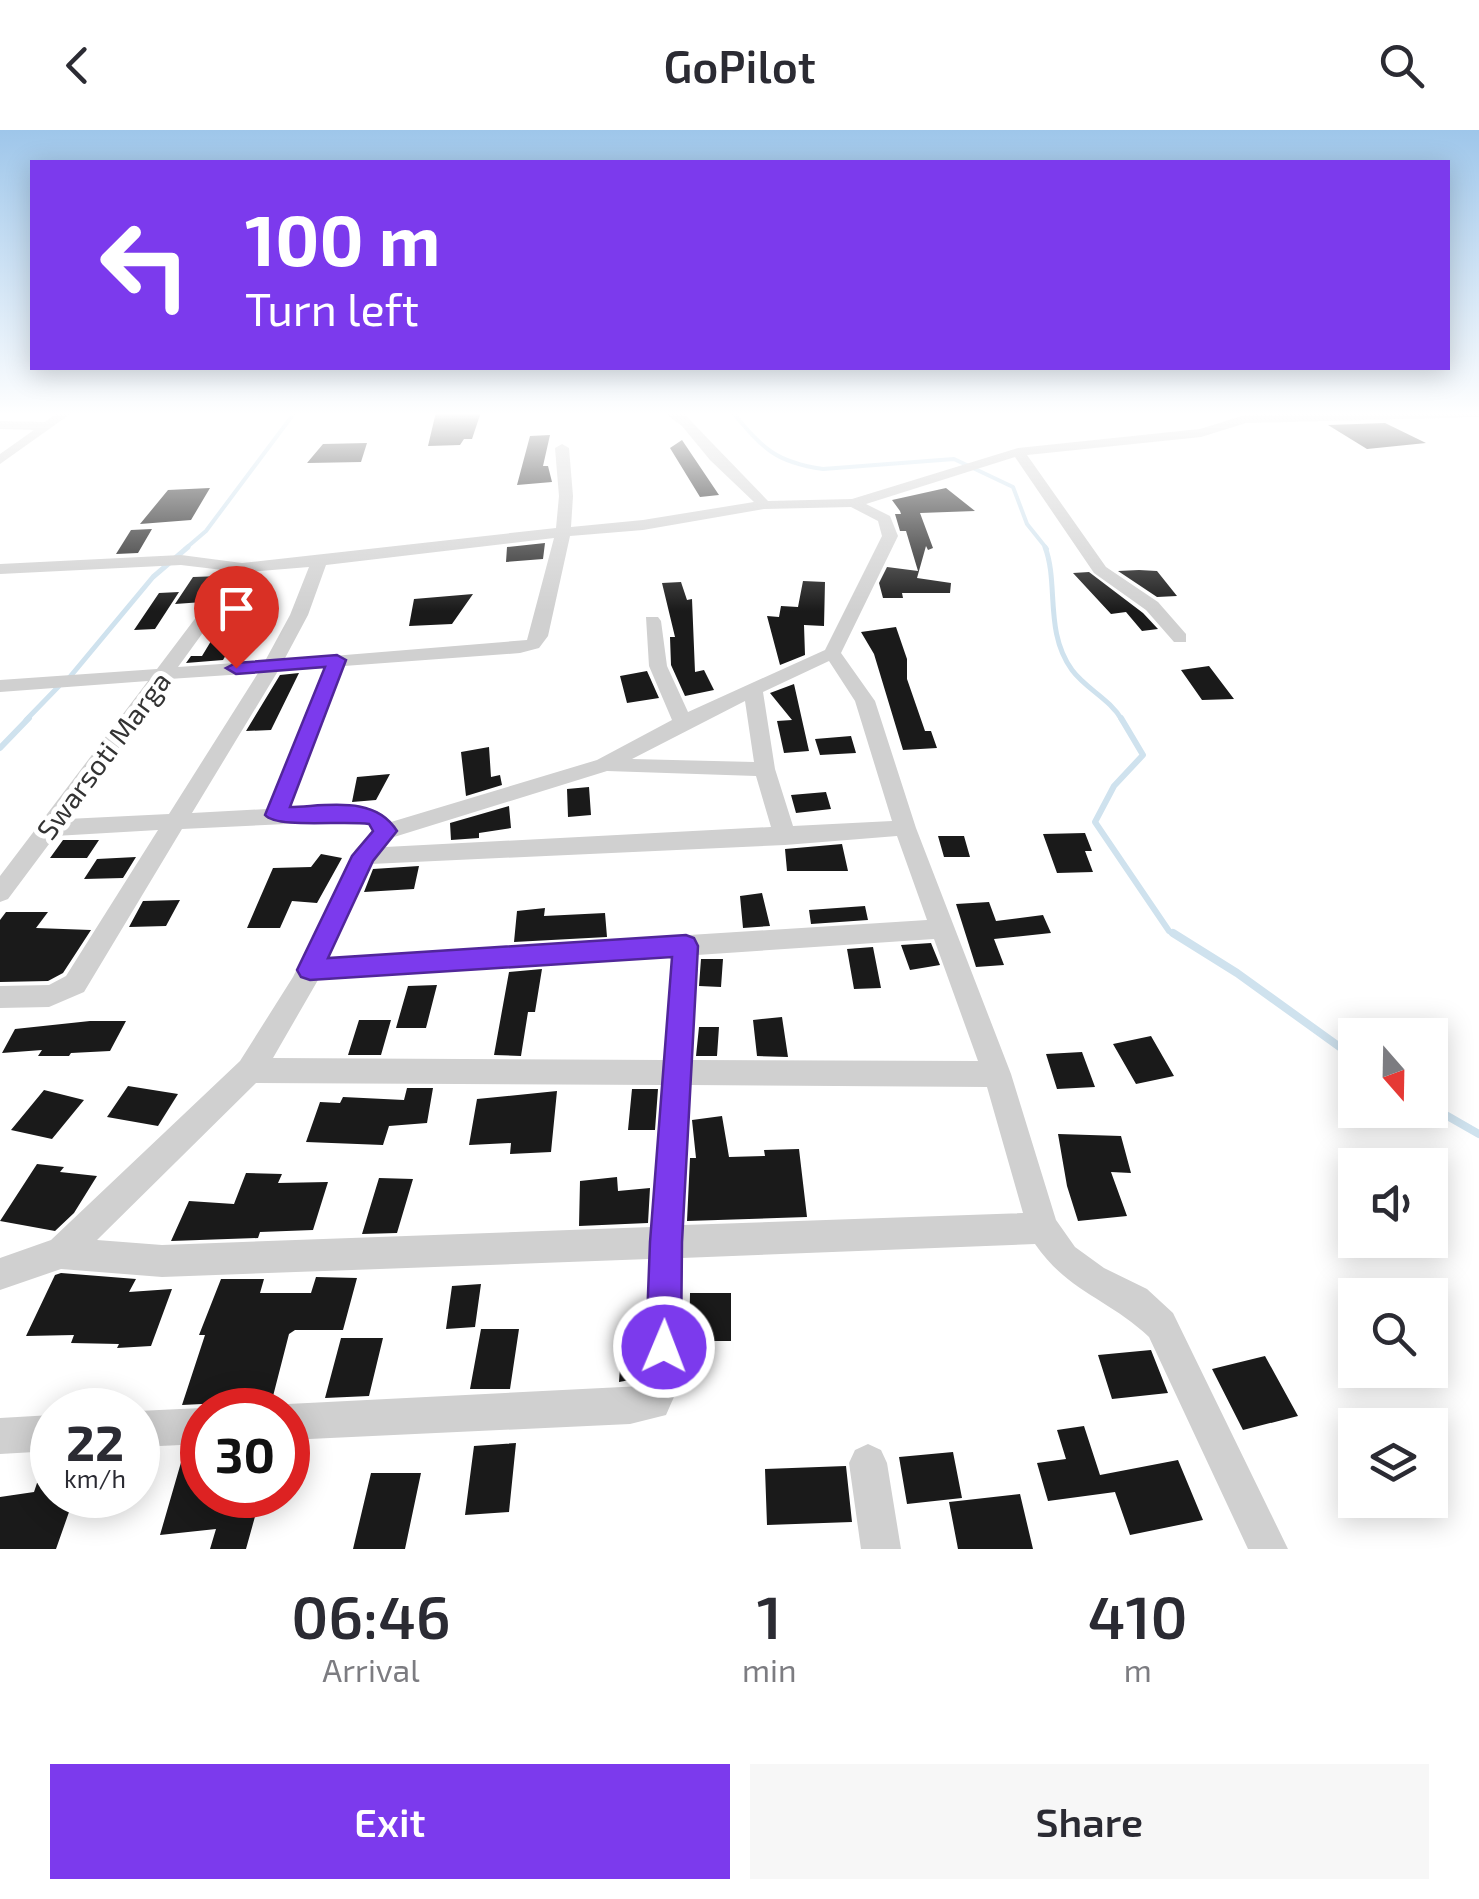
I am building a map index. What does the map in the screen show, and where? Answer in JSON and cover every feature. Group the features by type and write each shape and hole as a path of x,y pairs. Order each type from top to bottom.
{"street":[{"path":"0,686 533,644 539,636 563,532 565,478"},
{"path":"741,478 764,505"},
{"path":"0,570 158,560 242,568 319,561 643,525 764,505 853,503 938,478"},
{"path":"1036,478 1100,570 1152,606 1180,638"},
{"path":"61,1253 250,1070 310,970 363,856 386,831 604,765 684,722 832,653 890,536 884,519 853,503"},
{"path":"0,997 49,997 75,984 273,664 299,615 319,561"},
{"name":"Swarsoti Marga","path":"0,893 242,568"},
{"path":"652,621 658,666 672,705 684,722"},
{"path":"832,653 866,701 904,828 997,1074 1043,1228 1064,1258 1092,1280 1135,1301 1161,1325 1268,1549"},
{"path":"276,815 337,660"},
{"path":"754,690 765,769 785,837"},
{"path":"604,765 765,769"},
{"path":"49,828 351,813 376,818 386,831"},
{"path":"363,856 904,828"},
{"path":"310,970 943,929"},
{"path":"310,1421 653,1402 663,1382 666,1242 686,946"},
{"path":"250,1070 997,1074"},
{"path":"0,1274 61,1253 162,1260 1043,1228"},
{"path":"0,1436 30,1435"},
{"path":"868,1463 881,1549"}],"building":[{"path":"519,478 551,478 552,482 517,485"},
{"path":"689,478 708,478 719,495 700,497"},
{"path":"210,488 191,520 140,524 168,490"},
{"path":"946,488 975,511 920,513 933,548 928,550 926,546 917,578 951,583 950,593 902,593 903,598 883,598 879,583 887,567 918,571 906,531 900,531 895,514 901,514 900,511 892,500"},
{"path":"152,529 138,553 116,554 131,530"},
{"path":"545,543 543,559 506,562 507,547"},
{"path":"1118,571 1157,571 1177,596 1157,597"},
{"path":"1089,572 1158,629 1142,631 1126,612 1111,614 1073,573"},
{"path":"222,576 203,602 175,604 193,577"},
{"path":"803,581 825,582 824,626 804,625 805,655 780,665 767,616 779,617 781,606 798,607"},
{"path":"681,582 687,600 692,599 695,672 704,670 714,690 685,696 671,665 670,637 675,637 662,583"},
{"path":"179,592 155,629 134,630 159,593"},
{"path":"473,594 452,624 409,626 414,599"},
{"path":"251,612 223,660 186,663 191,656 202,656 228,613"},
{"path":"896,627 907,659 907,679 925,731 931,731 937,748 903,750 874,654 861,632"},
{"path":"1209,666 1234,699 1202,700 1181,670"},
{"path":"647,671 659,698 627,703 620,676"},
{"path":"299,673 271,730 246,731 280,675"},
{"path":"794,684 809,751 784,753 777,721 792,720 770,693"},
{"path":"851,736 856,753 820,755 815,739"},
{"path":"489,747 491,777 500,775 502,785 466,796 461,752"},
{"path":"390,774 376,800 352,802 357,777"},
{"path":"589,787 591,815 568,817 567,789"},
{"path":"826,792 831,809 796,813 791,795"},
{"path":"509,806 511,828 479,833 479,838 451,840 450,823"},
{"path":"1085,833 1092,851 1085,851 1093,872 1057,873 1043,834"},
{"path":"938,836 964,836 970,857 944,857"},
{"path":"63,840 99,840 87,858 50,858"},
{"path":"842,844 848,871 787,871 785,849"},
{"path":"321,854 342,858 317,903 292,901 280,928 247,928 273,868 311,867"},
{"path":"136,857 123,878 84,879 97,859"},
{"path":"419,866 414,889 364,892 373,869"},
{"path":"762,893 770,926 743,928 740,896"},
{"path":"180,900 166,926 129,927 143,901"},
{"path":"989,902 996,921 1043,915 1051,933 994,939 1004,965 976,967 956,904"},
{"path":"865,906 868,920 811,924 809,910"},
{"path":"545,908 544,916 605,913 607,937 514,942 517,911"},
{"path":"6,912 48,912 36,928 91,930 63,973 48,981 0,982 0,920"},
{"path":"931,943 940,965 910,970 901,945"},
{"path":"873,947 881,988 854,989 847,949"},
{"path":"701,959 723,959 721,987 699,986"},
{"path":"542,969 535,1012 528,1012 521,1056 494,1055 509,972"},
{"path":"437,985 426,1028 396,1028 408,986"},
{"path":"782,1017 788,1057 757,1056 753,1020"},
{"path":"359,1020 391,1020 381,1055 348,1055"},
{"path":"126,1021 110,1051 69,1056 38,1056 42,1050 2,1053 15,1029"},
{"path":"699,1027 719,1027 717,1056 696,1056"},
{"path":"1151,1036 1174,1076 1136,1084 1113,1044"},
{"path":"1082,1052 1095,1087 1057,1089 1046,1054"},
{"path":"128,1086 178,1094 158,1126 107,1117"},
{"path":"407,1088 433,1088 427,1123 389,1126 383,1145 306,1142 320,1102 340,1103 343,1097 404,1100"},
{"path":"632,1089 658,1089 655,1130 628,1130"},
{"path":"44,1090 84,1100 52,1139 11,1130"},
{"path":"557,1091 551,1152 510,1154 511,1143 469,1145 477,1099"},
{"path":"722,1116 729,1157 765,1156 764,1150 799,1149 807,1217 687,1221 690,1158 696,1158 692,1120"},
{"path":"1058,1134 1121,1136 1131,1173 1111,1172 1127,1216 1078,1221"},
{"path":"37,1164 64,1167 60,1172 97,1176 74,1213 55,1231 0,1221"},
{"path":"246,1173 282,1174 278,1183 328,1182 313,1230 260,1232 258,1238 171,1241 189,1201 234,1204"},
{"path":"617,1177 618,1191 650,1188 648,1223 579,1226 580,1181"},
{"path":"379,1178 413,1179 397,1233 362,1234"},
{"path":"55,1275 136,1279 129,1292 172,1289 151,1346 117,1348 119,1344 71,1343 74,1335 26,1336"},
{"path":"316,1277 357,1278 343,1330 295,1330 289,1334 275,1388 188,1388 205,1335 199,1335 221,1279 264,1279 260,1293 311,1293"},
{"path":"481,1284 475,1327 446,1329 452,1286"},
{"path":"690,1293 731,1293 731,1341 689,1341"},
{"path":"643,1321 641,1378 619,1382 623,1322"},
{"path":"481,1329 519,1329 510,1389 470,1389"},
{"path":"341,1338 383,1338 369,1396 325,1398"},
{"path":"1151,1350 1168,1393 1112,1399 1098,1355"},
{"path":"1265,1356 1298,1416 1243,1430 1212,1369"},
{"path":"1084,1426 1100,1475 1178,1460 1203,1520 1130,1535 1115,1492 1048,1501 1037,1463 1066,1459 1057,1430"},
{"path":"516,1443 509,1512 465,1515 474,1446"},
{"path":"953,1452 962,1498 907,1504 899,1457"},
{"path":"180,1466 180,1518 255,1518 246,1549 210,1549 216,1529 160,1535"},
{"path":"846,1466 852,1522 767,1525 765,1469"},
{"path":"371,1473 421,1473 405,1549 353,1549"},
{"path":"30,1493 30,1518 67,1518 56,1549 0,1549 0,1497"},
{"path":"1020,1494 1033,1549 958,1549 949,1502"}],"waterway":[{"path":"185,549 206,531 245,478"},
{"path":"994,478 1013,487 1027,524 1047,549"},
{"path":"69,678 153,577 188,547"},
{"path":"1045,547 1063,655 1078,677 1122,720"},
{"path":"26,720 59,686"},
{"path":"0,748 29,718"},
{"path":"1121,718 1143,755 1114,786 1095,822 1169,931 1177,936"},
{"path":"1173,933 1237,973 1338,1046"},
{"path":"1448,1116 1479,1134"}],"route":[{"path":"236,668 337,660 276,815 351,813 376,818 386,831 363,856 310,970 686,946 666,1242 664,1347"}]}
